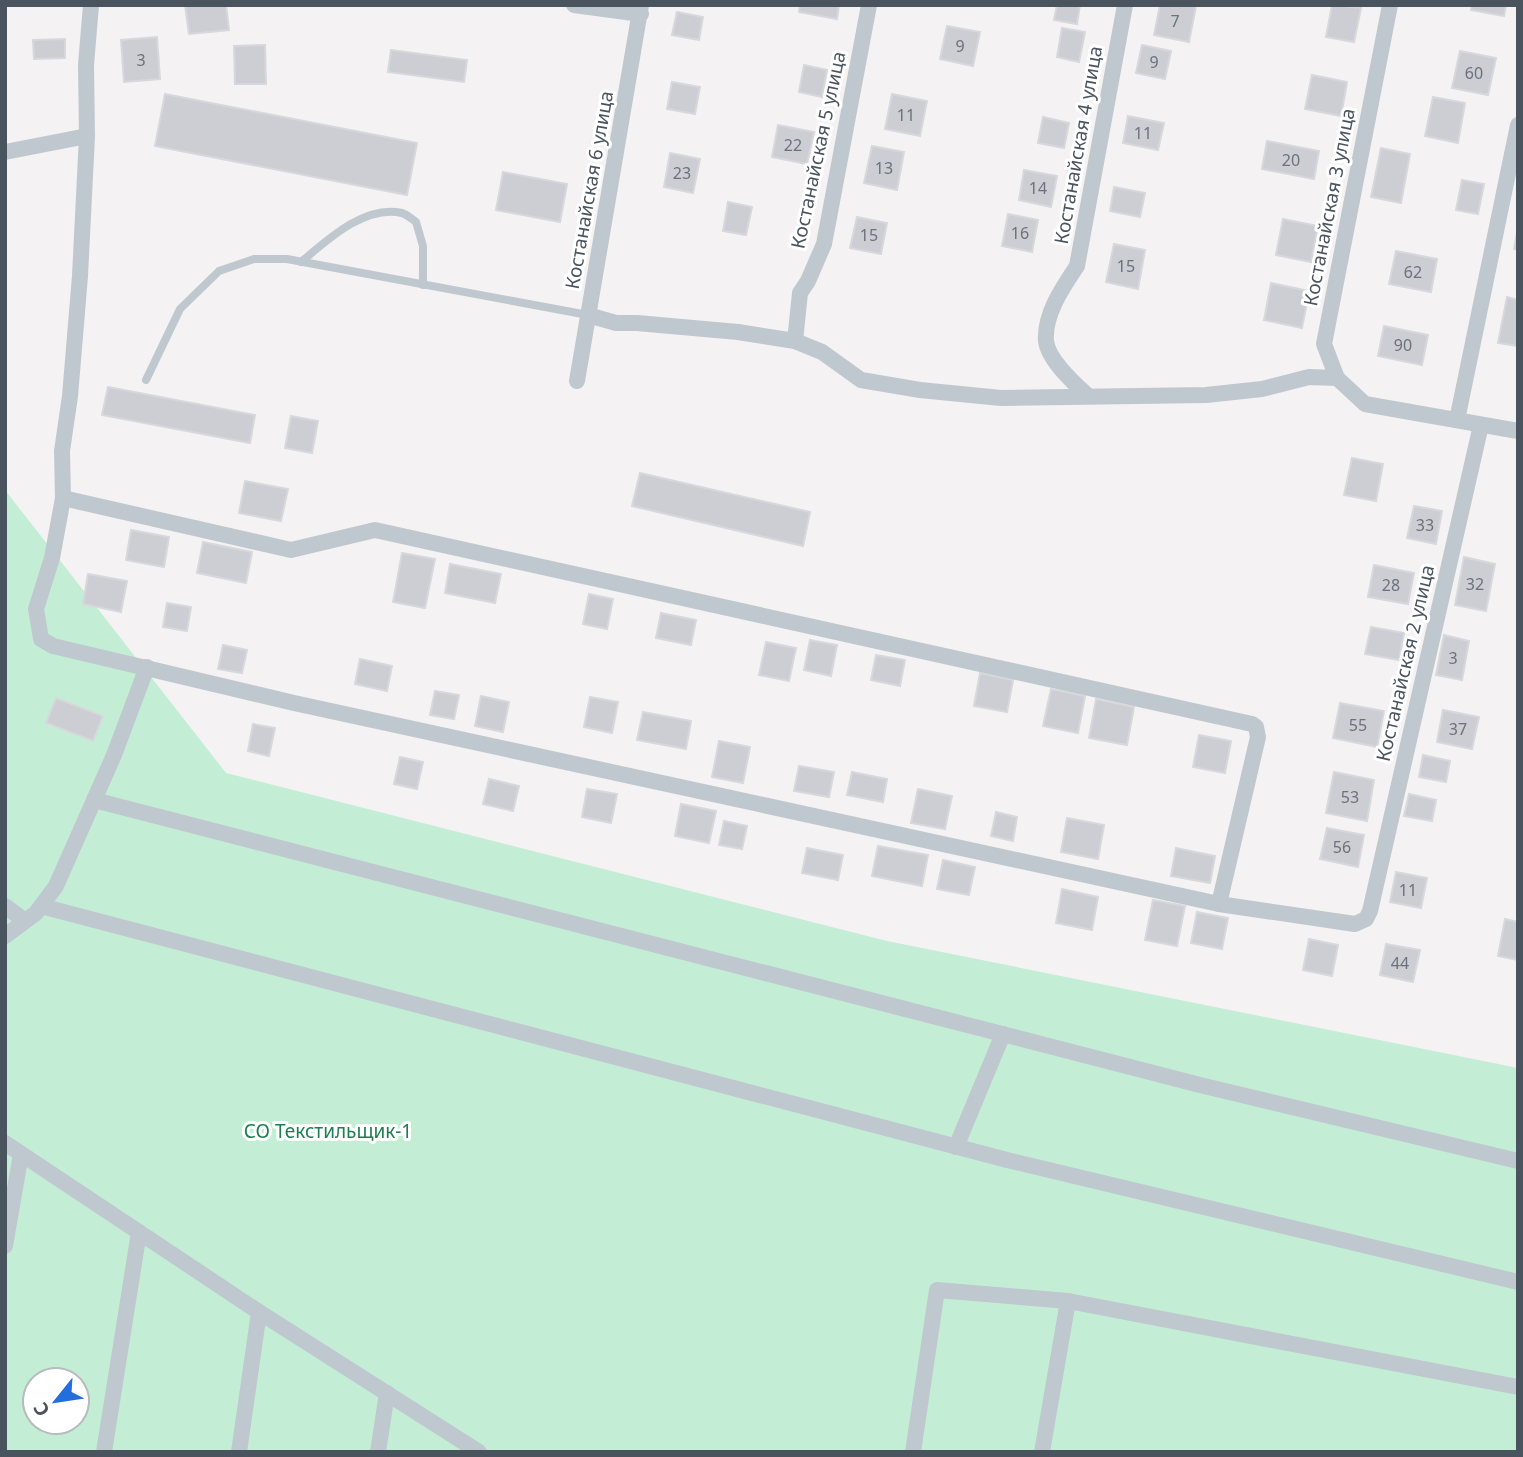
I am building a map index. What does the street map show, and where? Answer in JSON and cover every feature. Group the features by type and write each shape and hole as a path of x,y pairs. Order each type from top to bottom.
{"street":[{"path":"63,498 291,551 375,530 1252,723 1256,727 1258,737 1219,904 294,702 73,652 52,646 41,639 36,608 52,558 63,498 62,451 70,396 79,289 87,136 86,65 91,5"},
{"path":"574,5 641,10"},
{"name":"Костанайская 5 улица","path":"795,341 800,293 824,244 869,5"},
{"name":"Костанайская 4 улица","path":"1088,396 1057,363 1046,342 1050,315 1064,285 1077,266 1125,5"},
{"name":"Костанайская 3 улица","path":"1391,5 1324,344 1338,378 1365,404 1457,420"},
{"name":"Костанайская 6 улица","path":"577,381 641,10"},
{"path":"1518,125 1457,420 1518,431"},
{"path":"5,152 87,136"},
{"path":"589,315 616,323 738,332 795,341 822,352 861,380 920,390 1001,398 1206,395 1262,389 1309,377 1338,378"},
{"name":"Костанайская 2 улица","path":"1219,904 1355,925 1366,919 1481,425"},
{"path":"5,936 41,906 56,886 147,667"},
{"path":"94,800 1200,1085 1518,1161"},
{"path":"5,906 25,921"},
{"path":"41,906 956,1147 1518,1282"},
{"path":"956,1147 1003,1034"},
{"path":"5,1143 259,1312 479,1452"},
{"path":"5,1246 21,1153"},
{"path":"104,1452 139,1232"},
{"path":"913,1452 937,1290 1068,1301 1518,1387"},
{"path":"1042,1452 1068,1301"},
{"path":"239,1452 259,1312"},
{"path":"378,1452 387,1394"}],"lane":[{"path":"301,262 344,227 379,213 402,213 416,222 423,246 423,285"},
{"path":"146,380 180,309 219,271 254,259 287,259 589,315"}],"green space":[{"name":"СО Текстильщик-1","path":"5,490 226,773 887,941 1518,1068 1518,1452 5,1452"}],"building":[{"path":"185,5 226,5 229,30 189,34"},
{"path":"800,5 839,5 837,19 799,12"},
{"path":"1057,5 1080,5 1077,24 1054,20"},
{"path":"1160,5 1196,6 1189,42 1154,35"},
{"path":"1332,5 1361,8 1354,42 1326,37"},
{"path":"1472,5 1506,5 1504,16 1471,10"},
{"path":"677,12 703,17 699,40 672,35"},
{"path":"947,26 980,32 973,66 940,59"},
{"path":"1062,28 1085,32 1079,62 1057,57"},
{"path":"157,37 160,79 124,82 121,40"},
{"path":"65,39 65,58 34,59 33,40"},
{"path":"265,45 266,84 235,84 234,46"},
{"path":"1142,45 1171,51 1165,79 1136,73"},
{"path":"391,50 467,60 464,82 388,72"},
{"path":"1460,51 1496,58 1488,95 1452,88"},
{"path":"804,65 827,70 822,97 799,92"},
{"path":"1312,75 1347,82 1341,116 1305,109"},
{"path":"672,82 700,87 695,114 667,109"},
{"path":"165,94 417,143 407,195 155,146"},
{"path":"892,94 927,101 920,136 885,129"},
{"path":"1433,97 1465,103 1458,143 1425,136"},
{"path":"1128,116 1164,123 1158,150 1123,143"},
{"path":"1043,117 1069,123 1064,148 1038,143"},
{"path":"778,125 814,132 807,164 772,157"},
{"path":"1267,141 1319,151 1314,179 1262,169"},
{"path":"872,146 904,152 897,190 864,183"},
{"path":"1381,148 1410,154 1401,203 1371,197"},
{"path":"670,153 700,159 693,193 664,187"},
{"path":"1024,170 1057,176 1051,207 1019,200"},
{"path":"503,172 567,184 560,222 496,210"},
{"path":"1462,180 1484,184 1478,214 1456,210"},
{"path":"1114,187 1145,193 1140,217 1110,211"},
{"path":"728,202 752,207 746,235 723,231"},
{"path":"1008,214 1038,220 1032,252 1002,246"},
{"path":"857,217 887,223 881,254 850,248"},
{"path":"1283,219 1318,226 1311,262 1276,255"},
{"path":"1518,227 1518,250 1514,249"},
{"path":"1114,244 1145,250 1138,289 1106,282"},
{"path":"1396,251 1437,259 1431,292 1389,284"},
{"path":"1271,283 1309,291 1302,328 1264,320"},
{"path":"1507,297 1518,300 1518,346 1498,343"},
{"path":"1384,326 1428,335 1422,365 1378,356"},
{"path":"108,387 255,415 250,443 102,415"},
{"path":"291,416 318,421 312,453 285,448"},
{"path":"1352,458 1383,464 1376,501 1344,495"},
{"path":"640,473 810,512 803,546 632,506"},
{"path":"245,481 288,489 281,521 239,513"},
{"path":"1414,506 1442,511 1436,544 1407,538"},
{"path":"131,530 169,537 164,567 126,560"},
{"path":"203,542 252,552 246,583 197,573"},
{"path":"402,553 435,559 425,608 393,602"},
{"path":"1464,557 1495,564 1486,611 1455,605"},
{"path":"450,564 501,574 495,603 445,593"},
{"path":"1374,565 1414,573 1408,604 1368,597"},
{"path":"88,574 127,581 121,612 83,604"},
{"path":"589,594 613,599 607,629 583,624"},
{"path":"167,603 191,607 187,631 163,627"},
{"path":"661,613 696,620 691,645 656,638"},
{"path":"1371,627 1404,633 1399,660 1365,654"},
{"path":"1444,635 1469,641 1462,680 1436,675"},
{"path":"810,640 837,645 831,676 804,670"},
{"path":"766,642 796,648 789,681 759,675"},
{"path":"223,645 247,650 242,673 218,669"},
{"path":"876,655 905,660 900,686 871,680"},
{"path":"360,659 392,666 387,691 355,684"},
{"path":"980,673 1013,680 1007,712 974,706"},
{"path":"1051,689 1085,696 1078,733 1043,726"},
{"path":"435,691 459,695 454,719 430,715"},
{"path":"481,696 509,702 503,732 475,726"},
{"path":"590,697 618,702 612,733 584,727"},
{"path":"56,698 103,716 93,741 46,723"},
{"path":"1096,699 1134,707 1127,745 1089,738"},
{"path":"1340,703 1384,711 1377,747 1333,738"},
{"path":"1443,710 1479,717 1472,749 1437,742"},
{"path":"643,712 691,721 686,749 637,740"},
{"path":"253,724 275,728 269,756 248,751"},
{"path":"1199,735 1231,741 1225,773 1193,767"},
{"path":"719,741 750,747 743,783 712,777"},
{"path":"1423,755 1450,761 1446,782 1419,777"},
{"path":"400,757 423,762 417,789 394,784"},
{"path":"799,766 834,772 829,797 794,791"},
{"path":"852,772 887,779 883,802 847,795"},
{"path":"1334,772 1374,780 1367,821 1326,813"},
{"path":"489,779 519,786 513,811 483,804"},
{"path":"587,789 617,794 611,823 582,817"},
{"path":"918,789 952,796 945,829 911,823"},
{"path":"1409,794 1436,800 1432,821 1404,816"},
{"path":"681,804 716,811 709,843 675,836"},
{"path":"996,812 1017,817 1013,841 991,836"},
{"path":"1067,818 1104,825 1098,859 1061,852"},
{"path":"724,821 747,826 742,849 719,845"},
{"path":"1327,828 1364,835 1358,867 1320,859"},
{"path":"878,846 928,855 922,886 872,876"},
{"path":"807,848 843,855 838,880 802,873"},
{"path":"1176,848 1215,856 1210,883 1171,876"},
{"path":"943,860 975,867 969,895 937,889"},
{"path":"1396,872 1427,878 1421,908 1390,902"},
{"path":"1062,889 1098,897 1092,930 1056,923"},
{"path":"1153,900 1185,906 1177,946 1145,940"},
{"path":"1197,912 1228,918 1222,949 1191,943"},
{"path":"1505,919 1518,922 1518,960 1498,956"},
{"path":"1309,939 1338,945 1332,976 1303,970"},
{"path":"1386,944 1420,950 1413,982 1380,975"}]}
